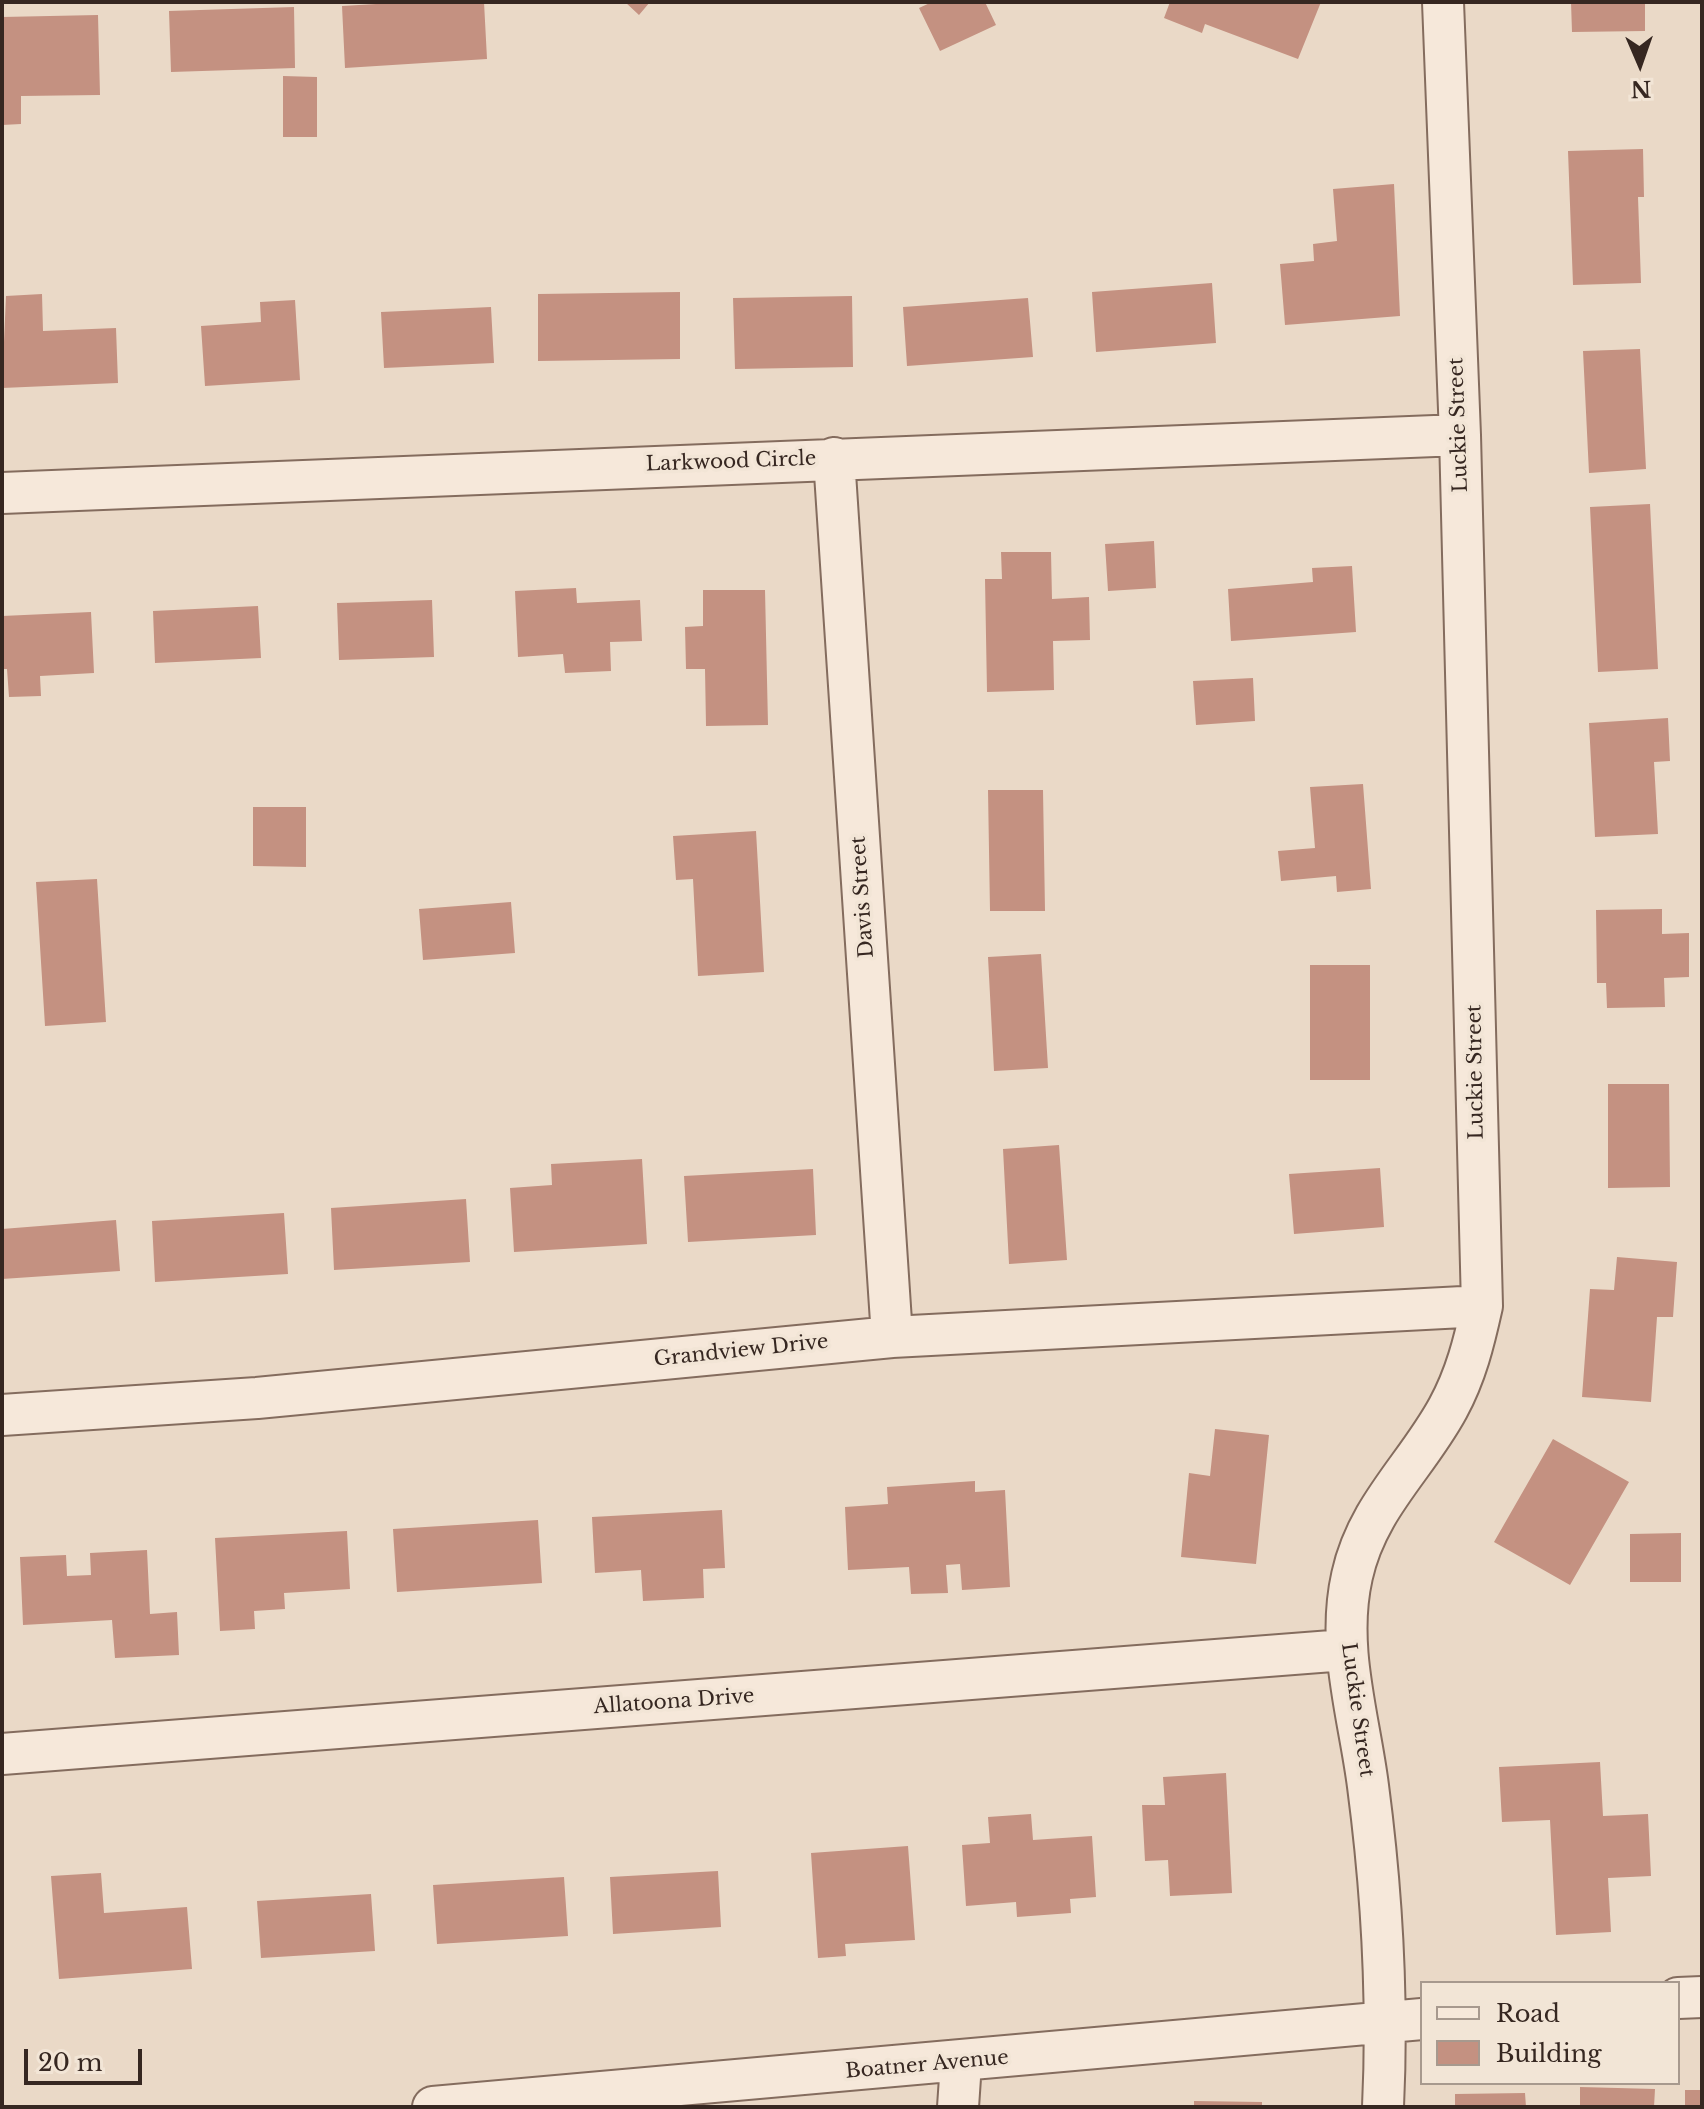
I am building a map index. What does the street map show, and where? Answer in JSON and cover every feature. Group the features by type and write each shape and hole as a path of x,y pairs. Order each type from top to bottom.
{"street":[{"name":"Luckie Street","path":"1383,2107 1404,2021 1345,1650 1352,1576 1366,1537 1388,1492 1422,1450 1447,1410 1469,1365 1482,1306 1460,435 1443,2"},
{"name":"Larkwood Circle","path":"2,493 1460,435"},
{"name":"Davis Street","path":"834,458 892,1337"},
{"name":"Grandview Drive","path":"2,1415 257,1398 892,1337 1482,1306"},
{"name":"Allatoona Drive","path":"2,1754 1345,1650"},
{"path":"1680,1998 1702,1997"},
{"name":"Boatner Avenue","path":"433,2107 961,2063 1404,2021"},
{"path":"958,2107 961,2063"}],"building":[{"path":"484,2 487,59 345,68 342,6"},
{"path":"625,2 650,2 639,15"},
{"path":"932,2 985,2 996,25 940,51 919,8"},
{"path":"1170,2 1321,2 1298,59 1205,24 1202,33 1164,18"},
{"path":"1571,2 1645,2 1645,31 1572,32"},
{"path":"294,7 295,68 171,72 169,11"},
{"path":"98,15 100,95 21,96 21,124 2,125 2,17"},
{"path":"283,76 317,77 317,137 283,137"},
{"path":"1643,149 1644,197 1638,197 1641,283 1573,285 1568,151"},
{"path":"1394,184 1400,316 1285,325 1280,264 1314,261 1313,244 1337,241 1333,189"},
{"path":"1212,283 1216,343 1096,352 1092,292"},
{"path":"680,292 680,359 538,361 538,294"},
{"path":"42,294 43,331 116,328 118,383 2,388 6,296"},
{"path":"852,296 853,367 735,369 733,298"},
{"path":"1028,298 1033,357 907,366 903,307"},
{"path":"295,300 300,380 205,386 201,326 261,322 260,302"},
{"path":"491,307 494,363 384,368 381,312"},
{"path":"1640,349 1646,469 1589,473 1583,351"},
{"path":"1650,504 1658,669 1598,672 1590,507"},
{"path":"1154,541 1156,588 1108,591 1105,544"},
{"path":"1001,552 1051,552 1052,599 1089,597 1090,640 1053,641 1054,690 987,692 985,579 1002,579"},
{"path":"1352,566 1356,632 1231,641 1228,589 1313,582 1312,568"},
{"path":"576,588 577,603 640,600 642,641 610,642 611,671 565,673 563,654 518,657 515,591"},
{"path":"703,590 765,590 768,725 706,726 705,669 686,669 685,627 703,626"},
{"path":"432,600 434,657 339,660 337,603"},
{"path":"258,606 261,658 155,663 153,611"},
{"path":"91,612 94,673 40,676 41,696 9,697 7,669 2,669 2,616"},
{"path":"1253,678 1255,721 1196,725 1193,681"},
{"path":"1668,718 1670,761 1654,762 1658,834 1595,837 1589,723"},
{"path":"1363,784 1371,889 1337,892 1336,876 1281,881 1278,851 1315,848 1310,787"},
{"path":"988,790 1043,790 1045,911 990,911"},
{"path":"253,807 306,807 306,867 253,866"},
{"path":"756,831 764,972 698,976 693,879 676,880 673,836"},
{"path":"97,879 106,1022 45,1026 36,882"},
{"path":"511,902 515,953 423,960 419,909"},
{"path":"1662,909 1662,934 1689,933 1689,977 1664,978 1665,1007 1607,1008 1606,983 1597,983 1596,910"},
{"path":"1041,954 1048,1068 994,1071 988,957"},
{"path":"1310,965 1370,965 1370,1080 1310,1080"},
{"path":"1608,1084 1669,1084 1670,1187 1608,1188"},
{"path":"1059,1145 1067,1260 1009,1264 1003,1149"},
{"path":"642,1159 647,1244 514,1252 510,1188 552,1185 551,1164"},
{"path":"1380,1168 1384,1227 1294,1234 1289,1174"},
{"path":"813,1169 816,1235 688,1242 684,1176"},
{"path":"466,1199 470,1262 334,1270 331,1208"},
{"path":"284,1213 288,1274 155,1282 152,1221"},
{"path":"116,1220 120,1271 2,1279 2,1229"},
{"path":"1617,1257 1677,1262 1673,1317 1657,1317 1651,1402 1582,1397 1590,1289 1614,1290"},
{"path":"1215,1429 1269,1435 1256,1564 1181,1557 1189,1473 1210,1476"},
{"path":"1553,1439 1629,1482 1570,1585 1494,1542"},
{"path":"975,1481 975,1492 1005,1490 1010,1587 962,1590 960,1564 946,1565 948,1593 911,1594 909,1567 848,1570 845,1507 888,1504 887,1487"},
{"path":"722,1510 725,1568 703,1569 704,1598 643,1601 641,1570 595,1573 592,1517"},
{"path":"538,1520 542,1583 397,1592 393,1529"},
{"path":"347,1531 350,1589 284,1593 285,1609 254,1611 255,1629 220,1631 215,1538"},
{"path":"1681,1533 1681,1582 1630,1582 1630,1534"},
{"path":"147,1550 150,1614 177,1612 179,1655 115,1658 112,1620 23,1625 20,1557 66,1555 67,1576 91,1575 90,1553"},
{"path":"1600,1762 1603,1816 1648,1814 1651,1876 1608,1878 1611,1932 1556,1935 1550,1820 1502,1822 1499,1767"},
{"path":"1226,1773 1232,1893 1170,1896 1168,1860 1145,1861 1142,1805 1165,1805 1163,1777"},
{"path":"1031,1814 1033,1840 1092,1836 1096,1897 1070,1899 1071,1913 1017,1917 1016,1902 966,1906 962,1845 990,1843 988,1817"},
{"path":"908,1846 915,1940 845,1944 846,1956 818,1958 811,1853"},
{"path":"718,1871 721,1927 613,1934 610,1877"},
{"path":"101,1873 104,1913 187,1907 192,1969 59,1979 51,1876"},
{"path":"564,1877 568,1936 437,1944 433,1885"},
{"path":"371,1894 375,1951 261,1958 257,1901"},
{"path":"1580,2087 1655,2089 1654,2107 1580,2107"},
{"path":"1685,2090 1702,2090 1702,2107 1685,2107"},
{"path":"1525,2093 1526,2107 1455,2107 1455,2094"},
{"path":"1194,2101 1262,2102 1262,2107 1194,2107"}]}
